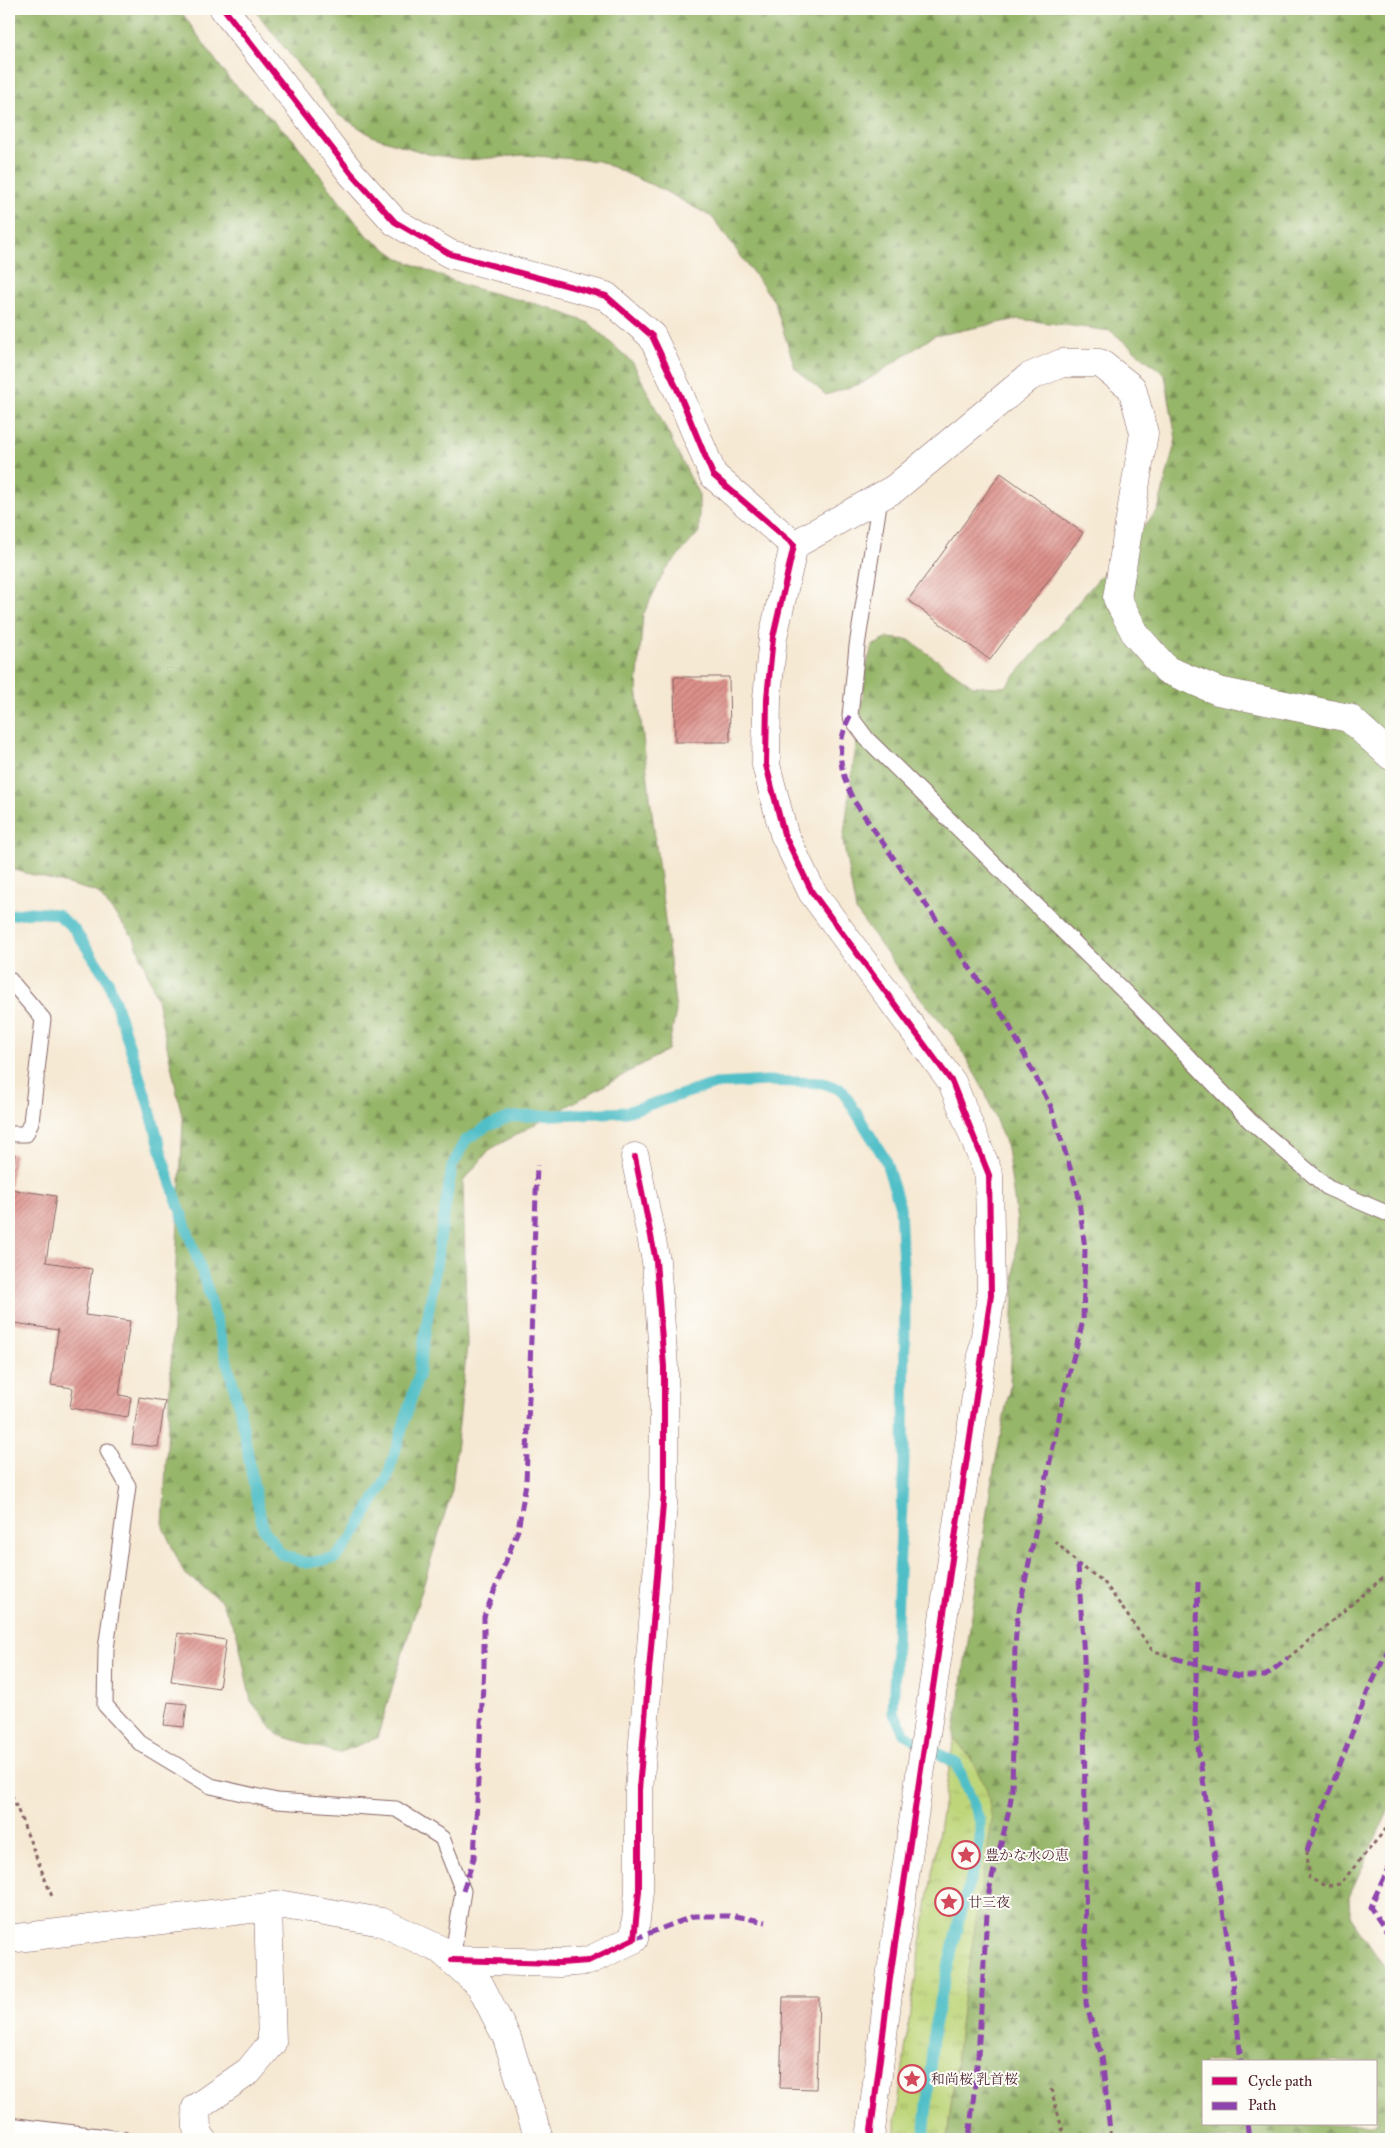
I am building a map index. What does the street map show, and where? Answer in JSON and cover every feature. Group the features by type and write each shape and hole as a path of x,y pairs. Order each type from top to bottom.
{"street":[{"path":"224,9 352,174 395,222 450,254 606,296 652,336 679,393 713,475 794,545"},
{"path":"870,2139 892,1968 991,1295 989,1175 952,1082 812,892 784,834 766,765 767,698 773,637 794,545 894,489 1029,377 1062,363 1100,363 1132,388 1144,433 1117,598 1136,636 1167,670 1218,691 1350,718 1391,756"},
{"path":"452,1960 560,1963 588,1961 634,1939 640,1891 640,1790 664,1492 664,1367 656,1261 635,1157"},
{"path":"9,1939 284,1906 382,1922 441,1950 480,1985 507,2038 539,2139"},
{"path":"202,2139 197,2129 196,2108 249,2072 272,2043 268,1907"}],"lane":[{"path":"880,498 857,646 850,716 867,739 1143,1010 1250,1120 1328,1188 1391,1215"},
{"path":"9,979 43,1019 31,1122 26,1134 9,1134"},
{"path":"108,1451 128,1486 106,1649 105,1705 140,1743 210,1786 276,1801 396,1809 442,1838 463,1891 452,1960"},
{"path":"9,2125 122,2139"}],"path":[{"path":"1055,1541 1078,1564 1104,1582 1152,1650 1174,1658"},
{"path":"1288,1658 1391,1571"},
{"path":"9,1788 66,1932"},
{"path":"1307,1851 1309,1878 1326,1886 1340,1884 1391,1823"},
{"path":"1050,2089 1065,2139"},
{"path":"1110,2131 1111,2139"}],"green space":[{"path":"9,9 179,9 229,79 293,139 367,236 400,259 466,286 550,308 589,323 633,363 699,495 699,532 664,572 643,615 637,688 676,1011 668,1050 489,1150 463,1182 467,1346 452,1490 377,1738 338,1753 278,1735 251,1701 237,1634 221,1601 184,1573 163,1527 183,1121 157,999 134,938 97,892 15,870 9,871"},
{"path":"254,9 1391,9 1391,1805 1349,1897 1350,1916 1391,1977 1391,2139 947,2139 962,2008 970,1757 954,1738 990,1491 1010,1386 1017,1221 1007,1148 985,1092 955,1038 911,987 856,911 843,841 867,665 872,646 888,638 909,640 973,686 1005,687 1158,510 1176,439 1165,375 1111,331 1018,319 934,336 863,383 826,395 795,368 774,301 712,217 661,189 599,161 524,155 468,160 428,154 374,137 337,114"},
{"path":"954,1738 970,1757 987,1790 992,1820 962,2008 947,2139 896,2139 896,2121 910,2012"}],"building":[{"path":"1001,473 1083,533 990,660 908,600"},
{"path":"674,677 729,677 730,742 675,742"},
{"path":"9,1153 15,1154 10,1189 56,1196 46,1262 92,1269 85,1315 130,1321 119,1395 131,1397 128,1417 70,1408 73,1388 51,1385 58,1330 9,1322"},
{"path":"139,1397 165,1401 158,1447 132,1444"},
{"path":"178,1633 226,1640 219,1688 171,1681"},
{"path":"168,1702 187,1704 184,1727 164,1725"},
{"path":"783,1997 819,1997 816,2089 780,2088"}],"waterway":[{"path":"9,915 31,912 57,914 74,929 108,980 148,1103 168,1175 208,1290 239,1406 263,1528 281,1554 306,1563 335,1558 351,1540 387,1478 418,1377 452,1166 466,1140 486,1127 510,1117 626,1112 715,1084 768,1081 823,1083 842,1090 885,1159 900,1207 905,1305 904,1460 893,1712 905,1734 957,1764 980,1821 977,1858 962,1907 934,2027 924,2139"}],"marked path":[{"path":"850,716 842,737 841,748 842,769 849,790 854,801 1008,1023 1051,1107 1078,1193 1085,1249 1083,1321 1065,1389 1017,1620 1012,1790 988,1898 978,2056 969,2139"},
{"path":"463,1891 474,1858 484,1665 484,1617 518,1530 526,1483 537,1165"},
{"path":"1078,1564 1084,1658 1086,2004 1102,2057 1110,2131"},
{"path":"1198,1582 1195,1727 1231,1963 1241,2060"},
{"path":"1307,1851 1368,1691 1391,1644"},
{"path":"1174,1658 1238,1676 1265,1676 1288,1658"},
{"path":"1391,1863 1370,1907 1391,1938"},
{"path":"634,1939 694,1916 735,1916 766,1922"},
{"path":"1247,2126 1249,2139"}],"cycle path":[{"path":"224,9 352,174 395,222 450,254 606,296 652,336 679,393 713,475 794,545 773,637 767,698 766,765 784,834 812,892 952,1082 989,1175 991,1295 890,1978 870,2139"},
{"path":"452,1960 560,1963 588,1961 634,1939 639,1891 639,1790 664,1492 664,1367 656,1261 635,1157"}],"place":[{"name":"豊かな水の恵","path":"966,1855"},
{"name":"廿三夜","path":"949,1902"},
{"name":"和尚桜 乳首桜","path":"912,2079"}]}
